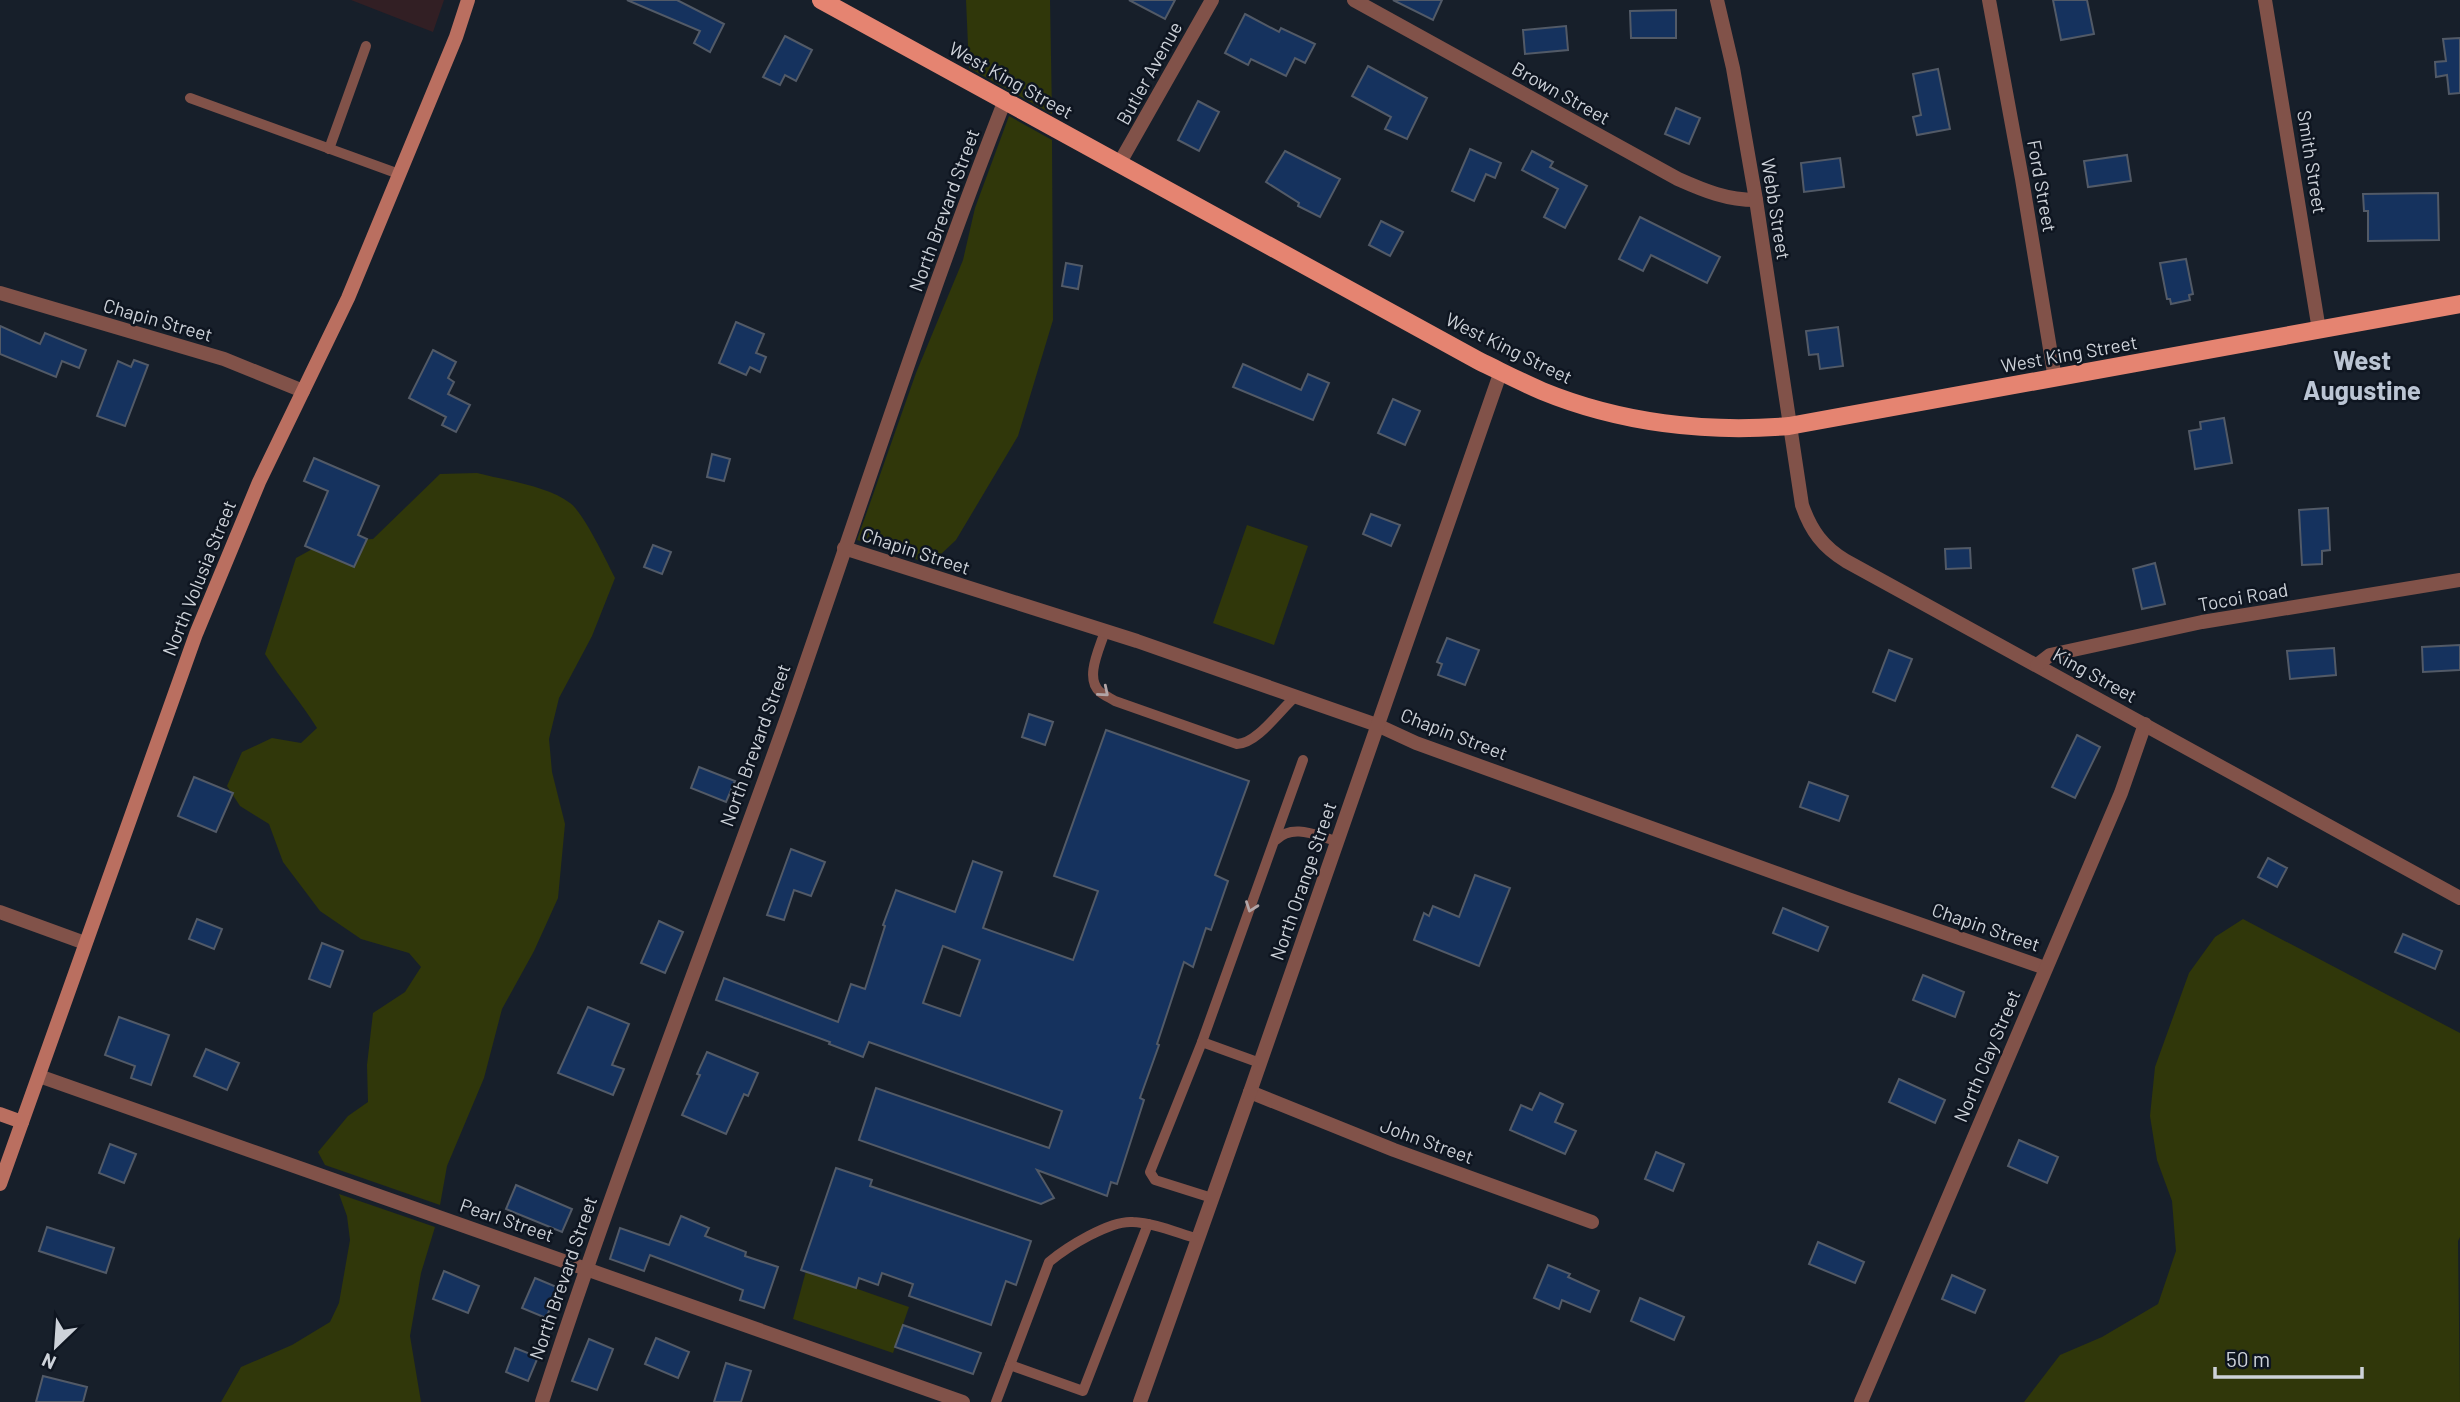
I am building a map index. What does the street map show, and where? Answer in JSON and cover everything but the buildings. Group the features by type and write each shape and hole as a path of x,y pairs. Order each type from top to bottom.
{"main road":[{"name":"North Volusia Street","path":"0,1184 196,634 259,482 348,298 456,37 468,0"},
{"name":"West King Street","path":"821,0 1501,371 1554,395 1639,419 1714,428 1789,426 2460,304"},
{"path":"0,1114 22,1122"}],"street":[{"name":"Butler Avenue","path":"1119,164 1212,0"},
{"name":"Brown Street","path":"1354,0 1678,178 1715,195 1735,200 1756,200"},
{"name":"Webb Street","path":"1717,0 1733,68 1756,200 1789,426"},
{"name":"Ford Street","path":"1989,0 2055,379"},
{"name":"Smith Street","path":"2265,0 2319,330"},
{"name":"North Brevard Street","path":"541,1402 585,1268 790,709 844,548 1005,100"},
{"name":"Chapin Street","path":"0,293 223,359 303,391"},
{"name":"North Orange Street","path":"1140,1402 1261,1063 1501,371"},
{"name":"King Street","path":"1789,426 1802,505 1808,523 1831,551 2460,898"},
{"name":"Chapin Street","path":"844,548 1105,631 1377,725 1416,743 2045,968"},
{"name":"Tocoi Road","path":"2037,665 2050,656 2203,622 2460,580"},
{"name":"North Clay Street","path":"1861,1402 2121,793 2145,724"},
{"path":"0,912 85,943"},
{"name":"Pearl Street","path":"39,1076 963,1402"},
{"name":"John Street","path":"1250,1093 1394,1150 1592,1222"}],"lane":[{"path":"329,149 366,46"},
{"path":"190,98 399,174"},
{"path":"1105,631 1093,669 1093,680 1098,691 1115,701 1225,740 1246,744 1295,697"},
{"path":"1212,1198 1155,1180 1150,1172 1202,1042 1303,760"},
{"path":"1274,842 1279,836 1296,830 1337,841"},
{"path":"1202,1042 1261,1063"},
{"path":"996,1402 1049,1262 1063,1250 1115,1225 1130,1221 1198,1239"},
{"path":"1010,1365 1083,1391 1147,1224"}],"shaded area":[{"path":"351,0 444,0 433,32"}],"green space":[{"path":"966,0 1050,0 1052,114 969,68"},
{"path":"1009,116 1052,140 1053,320 1018,436 956,540 940,555 937,566 857,540 916,373 963,260 975,208"},
{"path":"477,473 538,488 570,503 588,526 615,578 592,636 559,698 549,739 552,772 565,824 558,898 534,951 502,1009 484,1078 447,1166 440,1205 325,1165 318,1152 348,1116 368,1102 367,1065 373,1013 405,992 421,967 409,953 361,939 320,911 283,862 269,824 240,806 227,786 242,752 272,738 301,743 317,728 265,654 296,558 327,541 373,539 440,474"},
{"path":"1247,525 1308,546 1274,645 1213,623"},
{"path":"2243,919 2460,1033 2460,1402 2024,1402 2060,1355 2102,1337 2158,1304 2176,1251 2172,1201 2157,1160 2150,1116 2155,1067 2189,973 2215,937"},
{"path":"339,1194 435,1227 421,1273 410,1336 421,1402 221,1402 241,1367 292,1345 330,1322 339,1303 350,1240 347,1216"},
{"path":"806,1271 909,1307 893,1353 793,1319"}],"district":[{"name":"West Augustine","path":"2362,376"}]}
